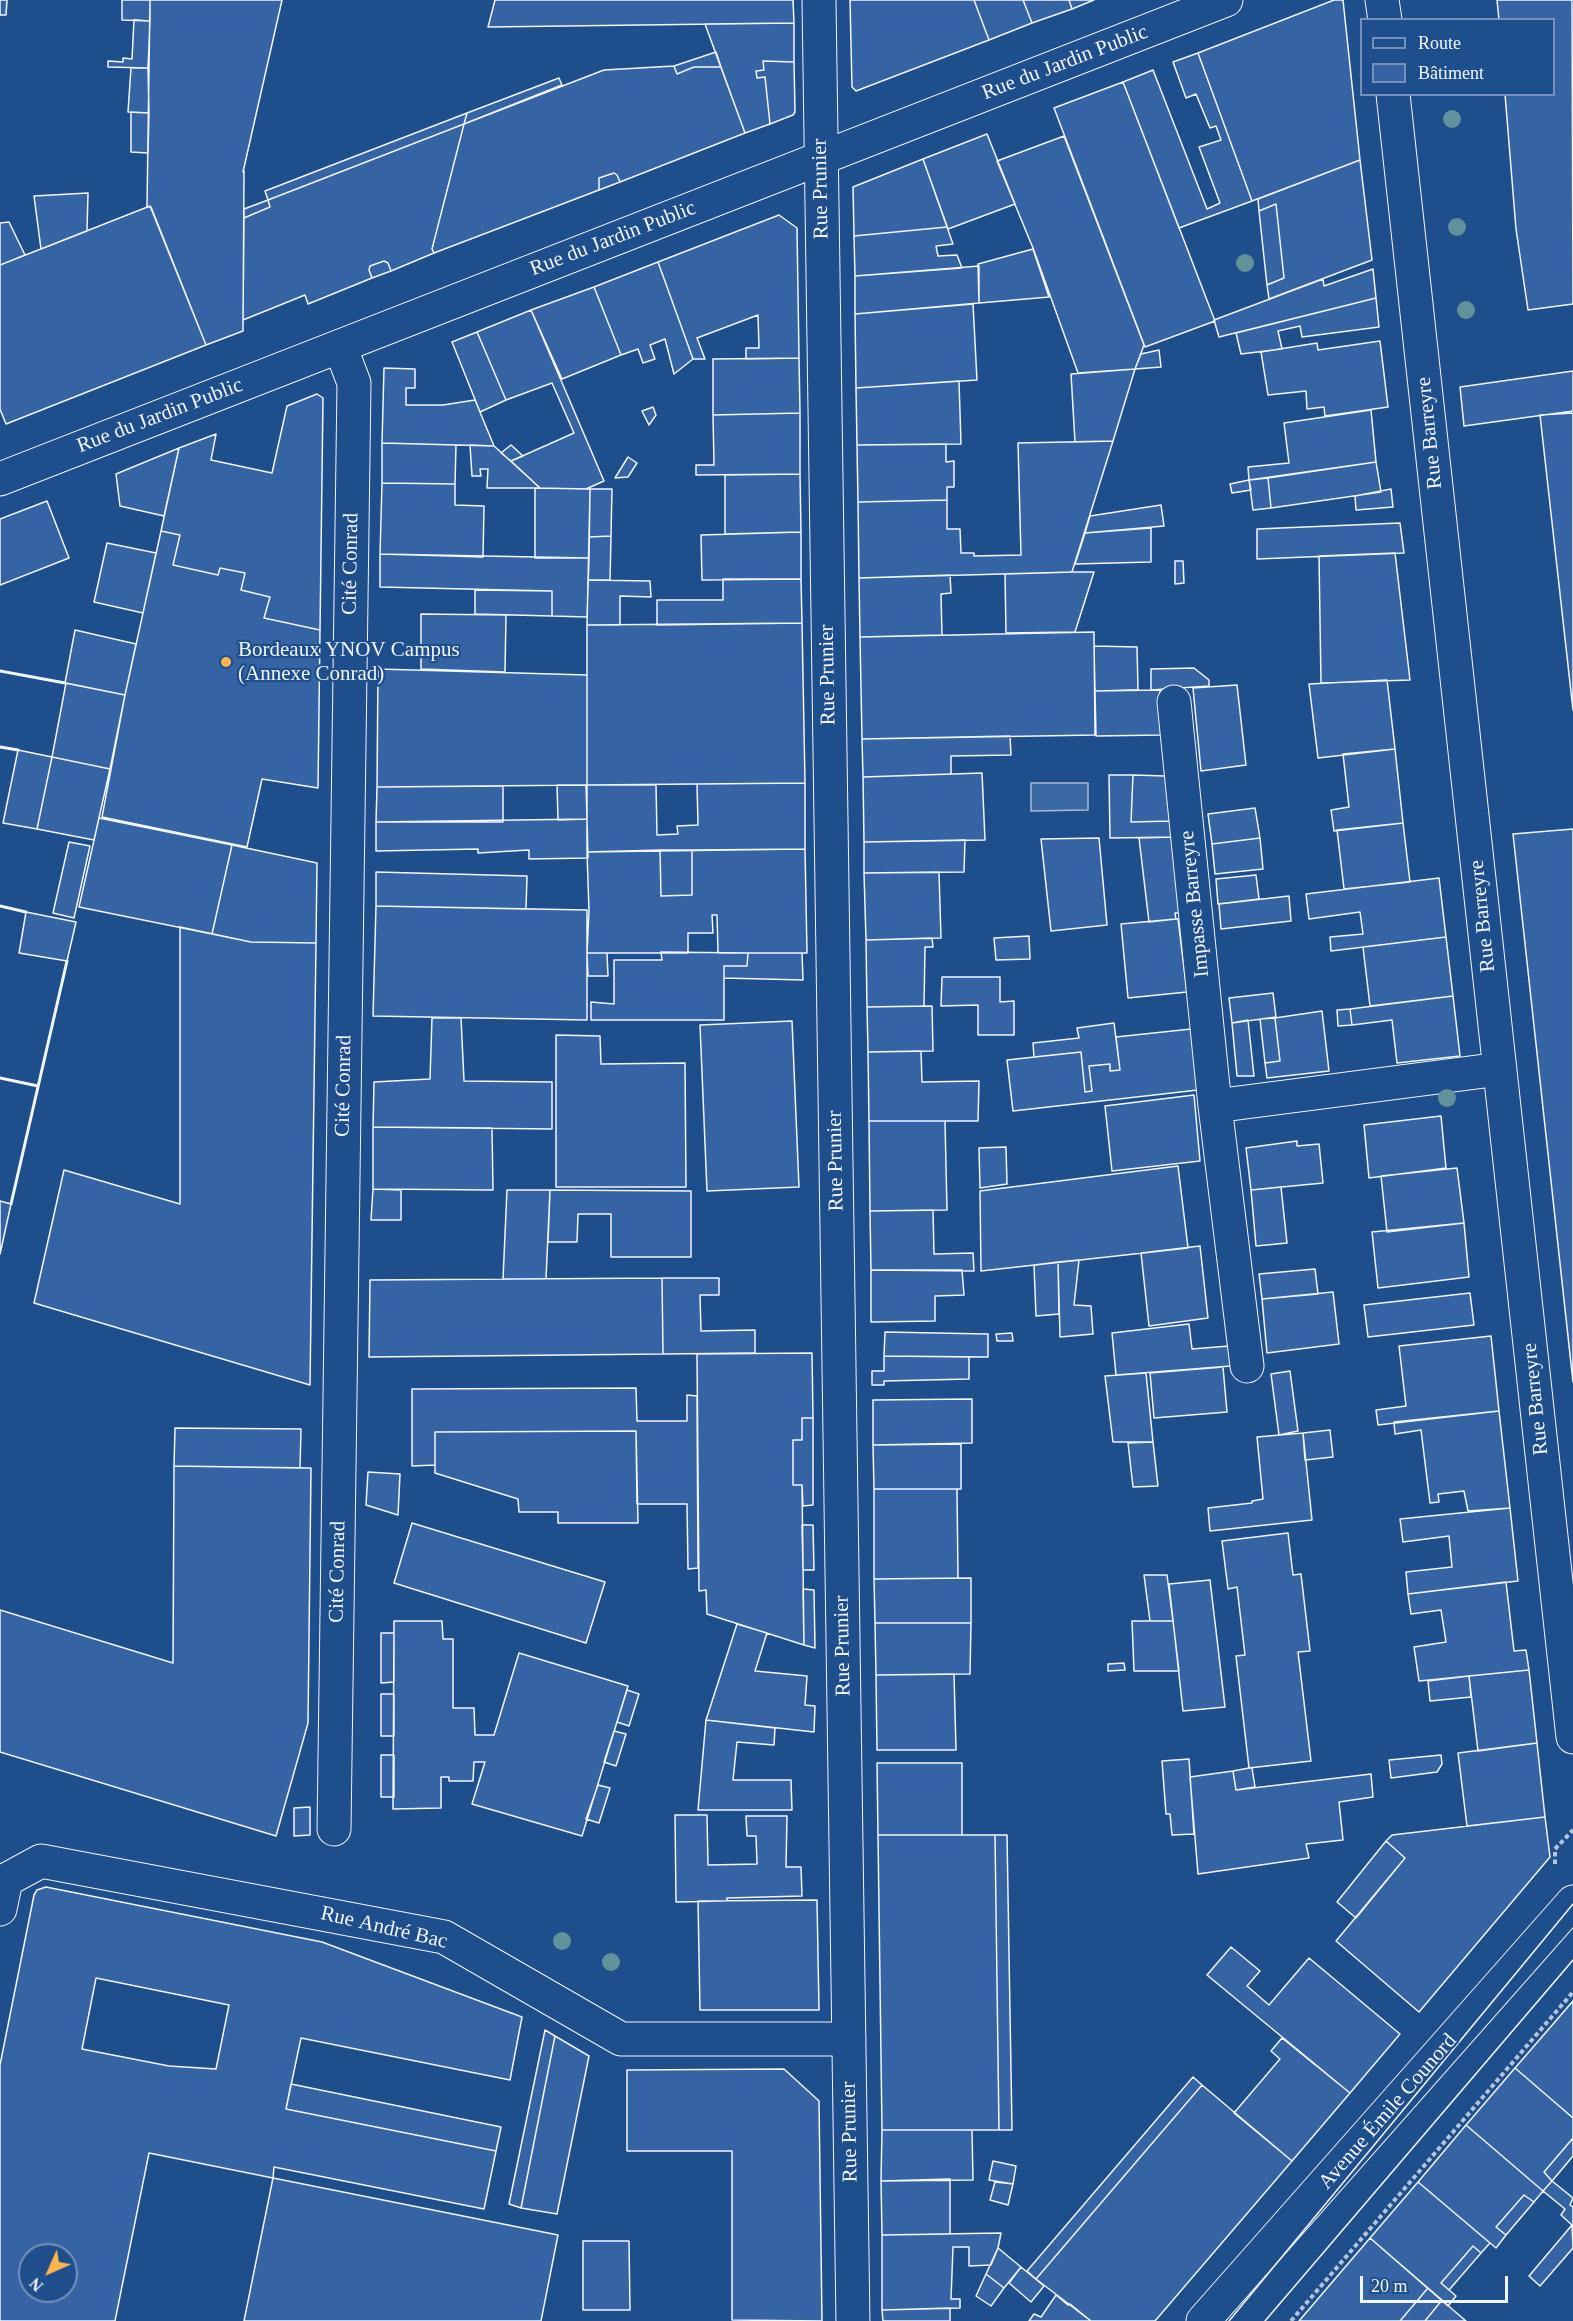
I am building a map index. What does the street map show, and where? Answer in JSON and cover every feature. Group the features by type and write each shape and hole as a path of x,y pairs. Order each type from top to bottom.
{"street":[{"name":"Rue Prunier","path":"819,0 853,2321"},
{"name":"Rue du Jardin Public","path":"0,479 1226,0"},
{"path":"1382,0 1384,18"},
{"name":"Rue Barreyre","path":"1393,96 1573,1737"},
{"name":"Cité Conrad","path":"334,1829 354,383 340,346"},
{"name":"Impasse Barreyre","path":"1174,702 1215,1106 1247,1366"},
{"path":"1215,1106 1500,1069"},
{"name":"Rue André Bac","path":"0,1909 6,1880 41,1861 444,1937 621,2039 849,2039"},
{"name":"Avenue Émile Counord","path":"1204,2321 1573,1902"}],"path":[{"path":"1291,2321 1573,1992"}],"water":[{"path":"1031,783 1088,783 1088,810 1031,811"}],"building":[{"path":"0,0 7,0 6,15 0,15"},
{"path":"122,0 150,0 150,21 122,20"},
{"path":"150,0 282,0 243,172 243,331 206,345 151,207 147,207"},
{"path":"495,0 793,0 794,23 488,27"},
{"path":"850,0 974,0 989,40 856,91 852,87"},
{"path":"974,0 1023,0 1032,23 989,40"},
{"path":"1023,0 1069,0 1072,9 1032,23"},
{"path":"1069,0 1094,0 1072,9"},
{"path":"1334,0 1343,0 1360,160 1252,201 1198,53"},
{"path":"1497,0 1572,0 1573,304 1528,310 1516,229 1505,96 1555,96 1555,18 1499,18"},
{"path":"134,20 150,21 148,68 108,67 108,61 123,62 123,58 132,59"},
{"path":"794,23 794,62 763,61 764,70 756,71 757,78 765,77 770,124 745,133 705,24"},
{"path":"716,52 721,67 694,67 677,74 674,66"},
{"path":"1198,53 1252,201 1179,228 1123,82 1153,70 1207,209 1220,203 1199,147 1221,140 1216,126 1210,128 1196,94 1186,98 1173,62"},
{"path":"763,61 794,62 795,112 793,115 770,124 765,77 757,78 756,71 764,70"},
{"path":"674,66 677,74 694,67 721,67 745,133 620,182 614,173 599,178 599,190 434,253 432,249 464,124 604,70"},
{"path":"131,68 148,68 149,113 128,112"},
{"path":"559,78 562,85 464,124 467,113"},
{"path":"1123,82 1215,321 1145,347 1054,108"},
{"path":"131,112 149,113 148,153 131,152"},
{"path":"467,113 464,124 268,200 265,191"},
{"path":"464,124 432,249 434,253 391,271 388,263 384,261 370,266 372,278 308,304 305,295 243,320 244,218 270,207 268,200"},
{"path":"987,134 1015,204 948,229 923,159"},
{"path":"1064,136 1144,345 1135,369 1078,373 1033,248 997,161"},
{"path":"923,159 947,227 854,236 853,187"},
{"path":"1360,160 1372,260 1269,299 1267,285 1284,278 1276,204 1259,211 1258,199"},
{"path":"614,173 620,182 599,190 599,178"},
{"path":"88,193 87,231 41,249 34,196"},
{"path":"268,200 270,207 244,218 244,209"},
{"path":"1276,204 1284,278 1267,285 1259,211"},
{"path":"150,206 206,345 6,424 0,409 0,265"},
{"path":"779,215 797,228 799,358 746,359 746,348 759,348 758,315 697,338 705,359 693,359 658,262"},
{"path":"9,222 25,255 0,265 0,223"},
{"path":"947,227 953,244 936,246 938,256 957,255 962,268 855,276 854,236"},
{"path":"1033,249 1049,297 979,303 978,264"},
{"path":"384,261 388,263 391,271 372,278 370,266"},
{"path":"658,262 693,359 674,374 665,339 650,345 655,359 643,363 638,349 621,355 594,287"},
{"path":"979,266 979,303 855,314 855,276"},
{"path":"1373,269 1376,298 1219,337 1214,320 1323,279 1324,286"},
{"path":"594,287 621,355 562,379 531,310"},
{"path":"1376,298 1379,327 1302,337 1300,326 1278,331 1282,349 1241,354 1236,333"},
{"path":"973,304 977,380 856,388 855,314"},
{"path":"531,310 604,481 586,489 540,488 511,461 574,433 552,383 506,400 477,332"},
{"path":"477,332 506,400 480,412 452,342"},
{"path":"1380,341 1388,407 1325,416 1324,407 1307,409 1306,391 1268,395 1261,352 1317,343 1318,350"},
{"path":"1159,350 1161,367 1135,369 1141,354"},
{"path":"799,358 800,413 713,415 713,359"},
{"path":"384,368 415,369 415,388 406,388 406,405 443,405 475,400 494,446 382,443"},
{"path":"1135,369 1113,441 1075,442 1071,374"},
{"path":"1573,371 1573,411 1464,426 1460,387"},
{"path":"959,381 961,444 857,445 856,388"},
{"path":"317,394 323,398 320,630 264,618 270,597 241,590 245,573 220,568 218,575 173,565 180,535 161,531 179,448 216,434 211,460 272,473 287,406"},
{"path":"653,407 656,415 649,425 642,411"},
{"path":"1371,410 1376,462 1249,480 1248,467 1289,463 1284,423"},
{"path":"800,413 800,474 696,475 696,465 714,465 713,415"},
{"path":"1573,413 1573,710 1540,415"},
{"path":"1113,441 1072,572 859,578 858,502 947,500 947,529 960,529 961,553 974,553 974,556 1021,555 1018,443"},
{"path":"382,443 456,445 455,484 382,483"},
{"path":"946,444 946,462 954,461 954,487 947,487 947,500 858,502 857,445"},
{"path":"470,445 494,446 540,488 487,488 488,469 480,469 481,476 472,476"},
{"path":"511,445 523,456 511,461 501,453"},
{"path":"179,448 164,516 120,506 116,474"},
{"path":"628,457 637,463 628,477 615,478"},
{"path":"1376,462 1381,492 1271,508 1268,478"},
{"path":"800,474 801,532 725,534 725,475"},
{"path":"1268,478 1271,508 1253,510 1249,480"},
{"path":"1249,480 1251,490 1232,493 1230,484"},
{"path":"382,483 455,484 455,505 484,506 483,557 380,554"},
{"path":"535,488 590,489 589,558 535,558"},
{"path":"590,489 612,489 611,536 589,537"},
{"path":"1391,489 1393,507 1356,510 1355,496"},
{"path":"47,501 69,558 0,585 0,519"},
{"path":"1161,505 1164,526 1085,533 1090,516"},
{"path":"1400,523 1404,553 1257,559 1257,529"},
{"path":"1151,528 1151,562 1075,564 1085,533"},
{"name":"Bordeaux YNOV Campus (Annexe Conrad)","path":"161,531 180,535 173,565 218,575 220,568 245,573 241,590 270,597 264,618 320,630 318,788 262,779 247,847 102,817 125,695"},
{"path":"801,532 801,579 702,580 701,535"},
{"path":"611,536 610,580 588,580 589,537"},
{"path":"107,543 156,553 143,613 94,602"},
{"path":"1395,553 1410,680 1321,683 1319,556"},
{"path":"380,554 589,558 587,617 552,616 552,591 380,587"},
{"path":"1175,561 1183,561 1184,583 1175,584"},
{"path":"1094,572 1075,632 1006,633 1005,574"},
{"path":"950,575 951,593 941,594 942,635 860,637 859,578"},
{"path":"723,579 801,579 802,623 657,625 657,600 723,600"},
{"path":"588,580 650,581 651,597 620,596 620,625 587,625"},
{"path":"475,590 552,591 552,616 475,614"},
{"path":"421,614 506,615 505,672 421,669"},
{"path":"802,623 805,783 587,785 587,625"},
{"path":"75,630 136,644 125,695 65,683"},
{"path":"1094,632 1095,735 862,739 860,637"},
{"path":"1094,646 1137,647 1138,690 1095,691"},
{"path":"1194,668 1209,680 1209,686 1151,690 1151,669"},
{"path":"378,669 587,675 587,785 377,787"},
{"path":"1387,680 1395,749 1318,758 1309,684"},
{"path":"66,683 125,695 110,769 52,757"},
{"path":"1237,685 1246,765 1201,771 1193,688"},
{"path":"1160,690 1161,735 1096,736 1095,691"},
{"path":"1010,736 1011,755 951,756 951,774 863,777 862,739"},
{"path":"1395,749 1403,823 1334,831 1331,810 1349,807 1343,754"},
{"path":"18,750 52,757 37,829 3,823"},
{"path":"52,757 110,769 94,840 37,829"},
{"path":"982,773 985,840 864,842 863,777"},
{"path":"1109,775 1133,775 1131,822 1171,821 1173,837 1110,838"},
{"path":"1133,775 1166,776 1171,821 1131,822"},
{"path":"805,783 805,849 587,852 587,785 656,785 657,835 678,834 677,826 698,825 697,784"},
{"path":"557,785 586,785 587,819 558,820"},
{"path":"503,786 503,822 376,822 377,787"},
{"path":"1255,808 1260,838 1212,844 1208,814"},
{"path":"99,818 232,845 212,934 79,907"},
{"path":"587,819 588,858 529,859 529,850 478,853 478,849 376,851 376,822"},
{"path":"1403,823 1410,882 1344,889 1337,830"},
{"path":"1573,829 1573,1382 1513,834"},
{"path":"1173,837 1181,913 1175,913 1176,919 1149,922 1139,838"},
{"path":"1099,838 1107,925 1051,931 1041,839"},
{"path":"1260,838 1263,869 1215,874 1212,844"},
{"path":"965,840 964,872 864,873 864,842"},
{"path":"69,842 90,846 74,918 53,913"},
{"path":"232,845 317,863 316,943 251,942 212,934"},
{"path":"805,849 807,953 718,953 717,915 712,915 713,933 688,933 688,953 587,953 589,911 587,852 660,850 661,896 692,895 692,850"},
{"path":"660,850 692,850 692,895 661,896"},
{"path":"376,872 527,876 526,909 376,906"},
{"path":"939,872 941,938 866,940 864,873"},
{"path":"1256,875 1259,899 1218,904 1216,879"},
{"path":"1439,878 1446,937 1331,951 1330,937 1363,934 1360,912 1309,919 1306,894"},
{"path":"1289,896 1291,921 1221,929 1219,904"},
{"path":"376,906 587,910 587,1020 373,1016"},
{"path":"26,912 76,922 67,961 19,953"},
{"path":"1178,919 1187,992 1128,998 1121,924"},
{"path":"180,927 251,942 316,943 310,1385 34,1303 64,1170 180,1204"},
{"path":"1029,936 1030,959 996,960 994,938"},
{"path":"1446,937 1453,996 1370,1006 1363,947"},
{"path":"932,938 933,947 925,947 924,1006 867,1007 866,940"},
{"path":"661,952 748,953 747,966 724,966 724,1020 591,1020 591,1002 614,1004 614,960 662,960"},
{"path":"587,953 607,953 608,976 588,976"},
{"path":"748,953 802,953 803,980 724,978 724,966 747,966"},
{"path":"942,977 1000,977 1000,1002 1014,1001 1014,1035 978,1035 978,1005 941,1006"},
{"path":"1273,993 1276,1017 1232,1023 1229,998"},
{"path":"1453,996 1460,1056 1397,1063 1392,1020 1352,1025 1350,1009"},
{"path":"932,1006 933,1051 868,1052 867,1007"},
{"path":"1350,1009 1352,1025 1338,1026 1337,1010"},
{"path":"1322,1011 1329,1071 1267,1078 1265,1063 1280,1061 1275,1018"},
{"path":"432,1018 461,1018 464,1081 552,1082 552,1129 373,1127 374,1082 430,1079"},
{"path":"1275,1018 1280,1061 1265,1063 1260,1019"},
{"path":"1248,1020 1254,1076 1237,1076 1232,1023"},
{"path":"792,1021 799,1187 707,1191 700,1025"},
{"path":"1114,1023 1120,1070 1110,1071 1110,1064 1089,1066 1092,1091 1085,1092 1081,1052 1034,1057 1033,1043 1079,1038 1077,1028"},
{"path":"1191,1029 1198,1090 1013,1111 1007,1060 1081,1052 1085,1092 1092,1091 1089,1066 1110,1064 1110,1071 1120,1070 1116,1037"},
{"path":"556,1035 600,1036 601,1064 685,1063 686,1187 556,1187"},
{"path":"921,1051 922,1082 979,1081 978,1121 869,1121 868,1052"},
{"path":"1194,1095 1200,1161 1112,1171 1105,1106"},
{"path":"1441,1116 1446,1168 1369,1178 1364,1125"},
{"path":"869,1121 945,1121 947,1210 870,1211"},
{"path":"373,1127 492,1128 493,1190 373,1189"},
{"path":"1297,1141 1297,1146 1319,1144 1323,1183 1251,1190 1246,1148"},
{"path":"1006,1147 1007,1184 980,1188 979,1148"},
{"path":"1178,1166 1188,1248 981,1271 980,1191"},
{"path":"1457,1168 1464,1223 1387,1232 1381,1176"},
{"path":"1281,1187 1287,1243 1256,1246 1251,1190"},
{"path":"373,1189 401,1190 401,1220 371,1220"},
{"path":"507,1190 550,1190 546,1279 503,1279"},
{"path":"550,1190 691,1191 691,1257 611,1257 611,1214 578,1214 577,1242 548,1242"},
{"path":"0,1201 11,1204 0,1254"},
{"path":"933,1210 934,1254 973,1253 974,1271 871,1270 870,1211"},
{"path":"1464,1223 1469,1277 1378,1288 1372,1232"},
{"path":"1200,1246 1208,1318 1149,1326 1141,1253"},
{"path":"1079,1260 1074,1305 1091,1306 1093,1334 1060,1337 1058,1262"},
{"path":"1058,1262 1059,1314 1036,1316 1034,1265"},
{"path":"1315,1269 1318,1294 1262,1299 1259,1274"},
{"path":"871,1270 962,1270 964,1295 935,1296 935,1321 871,1322"},
{"path":"662,1278 719,1278 719,1295 700,1295 701,1331 755,1330 755,1353 663,1354"},
{"path":"662,1278 663,1354 369,1357 370,1280"},
{"path":"1333,1292 1339,1344 1267,1353 1262,1299"},
{"path":"1470,1293 1474,1325 1368,1337 1364,1305"},
{"path":"1189,1324 1192,1349 1229,1346 1231,1366 1116,1375 1112,1333"},
{"path":"885,1332 988,1334 988,1357 884,1356"},
{"path":"1012,1333 1013,1341 997,1341 996,1334"},
{"path":"1491,1336 1499,1411 1378,1425 1376,1410 1406,1406 1399,1346"},
{"path":"812,1353 813,1418 802,1418 802,1440 793,1440 793,1485 802,1485 804,1645 707,1614 706,1590 699,1591 697,1354"},
{"path":"884,1356 969,1357 969,1379 884,1381 884,1385 872,1385 872,1371 884,1371"},
{"path":"1223,1367 1227,1412 1154,1418 1150,1373"},
{"path":"1290,1371 1298,1431 1279,1435 1271,1374"},
{"path":"1146,1373 1153,1442 1113,1442 1105,1376"},
{"path":"636,1388 637,1421 687,1421 687,1395 697,1396 698,1568 688,1569 687,1504 637,1504 636,1431 435,1432 435,1465 412,1466 412,1389"},
{"path":"972,1399 972,1443 873,1445 873,1400"},
{"path":"1499,1411 1510,1508 1468,1511 1464,1491 1438,1494 1439,1502 1430,1503 1421,1430 1395,1434 1394,1422"},
{"path":"802,1418 813,1418 813,1505 803,1506 802,1485 793,1485 793,1440 802,1440"},
{"path":"175,1428 301,1429 300,1468 174,1466"},
{"path":"1330,1430 1333,1457 1305,1460 1303,1433"},
{"path":"636,1431 638,1523 558,1523 558,1512 519,1512 518,1499 435,1473 435,1432"},
{"path":"1303,1433 1312,1520 1210,1531 1208,1508 1252,1503 1252,1501 1263,1499 1257,1437"},
{"path":"1153,1442 1158,1486 1133,1487 1128,1443"},
{"path":"961,1444 961,1489 874,1489 873,1445"},
{"path":"174,1466 311,1468 308,1723 276,1836 0,1752 0,1610 173,1663"},
{"path":"368,1472 400,1474 398,1515 366,1505"},
{"path":"874,1489 957,1489 958,1578 874,1579"},
{"path":"1510,1508 1518,1581 1408,1594 1406,1572 1452,1567 1449,1536 1403,1542 1400,1519"},
{"path":"412,1523 605,1582 586,1643 394,1583"},
{"path":"802,1525 813,1525 814,1570 803,1570"},
{"path":"1288,1533 1293,1575 1301,1574 1310,1651 1298,1652 1311,1761 1249,1768 1236,1656 1245,1655 1237,1587 1228,1589 1222,1541"},
{"path":"1144,1575 1167,1575 1173,1621 1150,1621"},
{"path":"971,1578 971,1623 875,1623 874,1579"},
{"path":"1210,1580 1225,1707 1183,1711 1169,1584"},
{"path":"1506,1582 1514,1651 1526,1650 1529,1670 1419,1681 1414,1647 1446,1642 1441,1610 1411,1614 1408,1594"},
{"path":"803,1589 814,1590 815,1648 804,1645"},
{"path":"394,1621 442,1621 443,1639 453,1639 453,1708 474,1708 475,1735 494,1735 519,1653 628,1686 582,1836 472,1804 485,1762 474,1762 473,1781 449,1781 449,1777 441,1777 441,1808 393,1809"},
{"path":"1132,1621 1173,1621 1179,1671 1134,1671"},
{"path":"875,1623 971,1623 970,1674 876,1675"},
{"path":"737,1624 767,1633 755,1671 807,1676 805,1705 815,1706 814,1732 706,1720"},
{"path":"381,1633 394,1633 394,1682 381,1683"},
{"path":"1124,1663 1125,1670 1108,1671 1108,1664"},
{"path":"1529,1670 1537,1743 1478,1751 1469,1676"},
{"path":"954,1674 956,1750 877,1750 876,1675"},
{"path":"1469,1676 1471,1697 1430,1701 1428,1681"},
{"path":"627,1690 639,1694 629,1726 617,1722"},
{"path":"381,1694 394,1694 394,1736 381,1736"},
{"path":"706,1720 775,1728 774,1745 737,1742 733,1780 791,1780 792,1810 698,1810"},
{"path":"614,1731 626,1734 616,1766 604,1762"},
{"path":"1537,1743 1545,1817 1467,1826 1458,1753"},
{"path":"381,1755 394,1755 394,1797 381,1797"},
{"path":"1441,1755 1442,1764 1437,1772 1391,1778 1389,1760"},
{"path":"1189,1759 1194,1834 1172,1835 1170,1814 1166,1814 1162,1761"},
{"path":"877,1763 962,1763 962,1835 878,1835"},
{"path":"1252,1768 1255,1787 1236,1790 1233,1771"},
{"path":"1233,1771 1236,1790 1371,1774 1373,1797 1339,1802 1343,1840 1306,1844 1309,1858 1198,1874 1190,1777"},
{"path":"598,1785 610,1788 599,1823 586,1819"},
{"path":"310,1807 310,1835 294,1836 294,1808"},
{"path":"675,1815 707,1815 708,1865 757,1864 756,1836 747,1836 746,1816 787,1816 786,1867 801,1867 802,1896 676,1902"},
{"path":"1545,1817 1550,1857 1419,2012 1336,1941 1405,1858 1386,1841 1392,1835"},
{"path":"878,1835 995,1835 999,2130 882,2130"},
{"path":"995,1835 1007,1835 1012,2130 999,2130"},
{"path":"1386,1841 1405,1858 1356,1918 1337,1902"},
{"path":"46,1887 322,1942 522,2017 510,2080 301,2038 286,2109 496,2151 484,2209 274,2167 273,2178 149,2153 115,2321 0,2321 0,2065 34,1895 37,1890","holes":["96,1978 229,2005 216,2069 169,2066 82,2049"]},
{"path":"817,1900 819,2010 700,2010 698,1901"},
{"path":"1231,1947 1260,1971 1247,1986 1269,2005 1309,1958 1400,2034 1350,2093 1207,1975"},
{"path":"1573,2001 1573,2118 1515,2068"},
{"path":"545,2030 555,2036 521,2208 509,2204"},
{"path":"555,2036 589,2056 557,2214 521,2208"},
{"path":"1282,2038 1350,2093 1292,2161 1234,2113 1280,2059 1271,2051"},
{"path":"1515,2068 1573,2118 1573,2138 1544,2172 1552,2181 1543,2191 1466,2125"},
{"path":"784,2069 819,2101 822,2321 732,2320 732,2151 627,2151 627,2070"},
{"path":"1193,2077 1202,2085 1036,2279 1027,2271"},
{"path":"291,2084 501,2127 496,2151 286,2109"},
{"path":"1202,2085 1292,2161 1155,2321 1091,2321 1036,2279"},
{"path":"1466,2125 1543,2191 1534,2202 1524,2195 1496,2227 1506,2235 1496,2248 1418,2182"},
{"path":"882,2130 972,2130 973,2180 881,2181"},
{"path":"1573,2138 1573,2156 1552,2181 1544,2172"},
{"path":"993,2161 1016,2166 1013,2184 989,2180"},
{"path":"273,2178 558,2235 541,2321 244,2321"},
{"path":"950,2179 950,2234 882,2235 881,2181"},
{"path":"1552,2181 1573,2198 1570,2205 1573,2207 1573,2226 1561,2215 1565,2209 1543,2191"},
{"path":"995,2182 1013,2184 1008,2205 990,2200"},
{"path":"1418,2182 1490,2243 1481,2253 1473,2246 1441,2283 1456,2296 1448,2306 1370,2238"},
{"path":"1524,2195 1534,2202 1506,2235 1496,2227"},
{"path":"1572,2225 1573,2248 1540,2286 1529,2276"},
{"path":"1001,2233 991,2265 969,2266 969,2247 953,2247 951,2299 960,2299 960,2308 882,2310 882,2235"},
{"path":"1370,2238 1428,2288 1400,2321 1299,2321"},
{"path":"583,2241 629,2241 630,2310 583,2310"},
{"path":"1473,2246 1481,2253 1449,2290 1441,2283"},
{"path":"998,2248 1021,2267 1004,2288 986,2274"},
{"path":"1021,2267 1044,2286 1031,2302 1009,2283"},
{"path":"986,2274 1004,2288 991,2306 976,2296"},
{"path":"1428,2288 1442,2300 1425,2321 1400,2321"},
{"path":"1056,2295 1091,2321 1029,2321 1034,2314 1041,2317"},
{"path":"1442,2300 1445,2303 1466,2321 1425,2321"},
{"path":"950,2308 950,2321 883,2321 882,2310"}],"tram line":[{"path":"1229,2321 1573,1904"},
{"path":"1265,2321 1573,1960"}],"wall":[{"path":"0,671 65,683"},
{"path":"0,747 18,750"},
{"path":"0,906 26,912"},
{"path":"11,1204 67,961"},
{"path":"0,1078 38,1086"}],"place":[{"name":"Bordeaux YNOV Campus (Annexe Conrad)","path":"226,662"}]}
